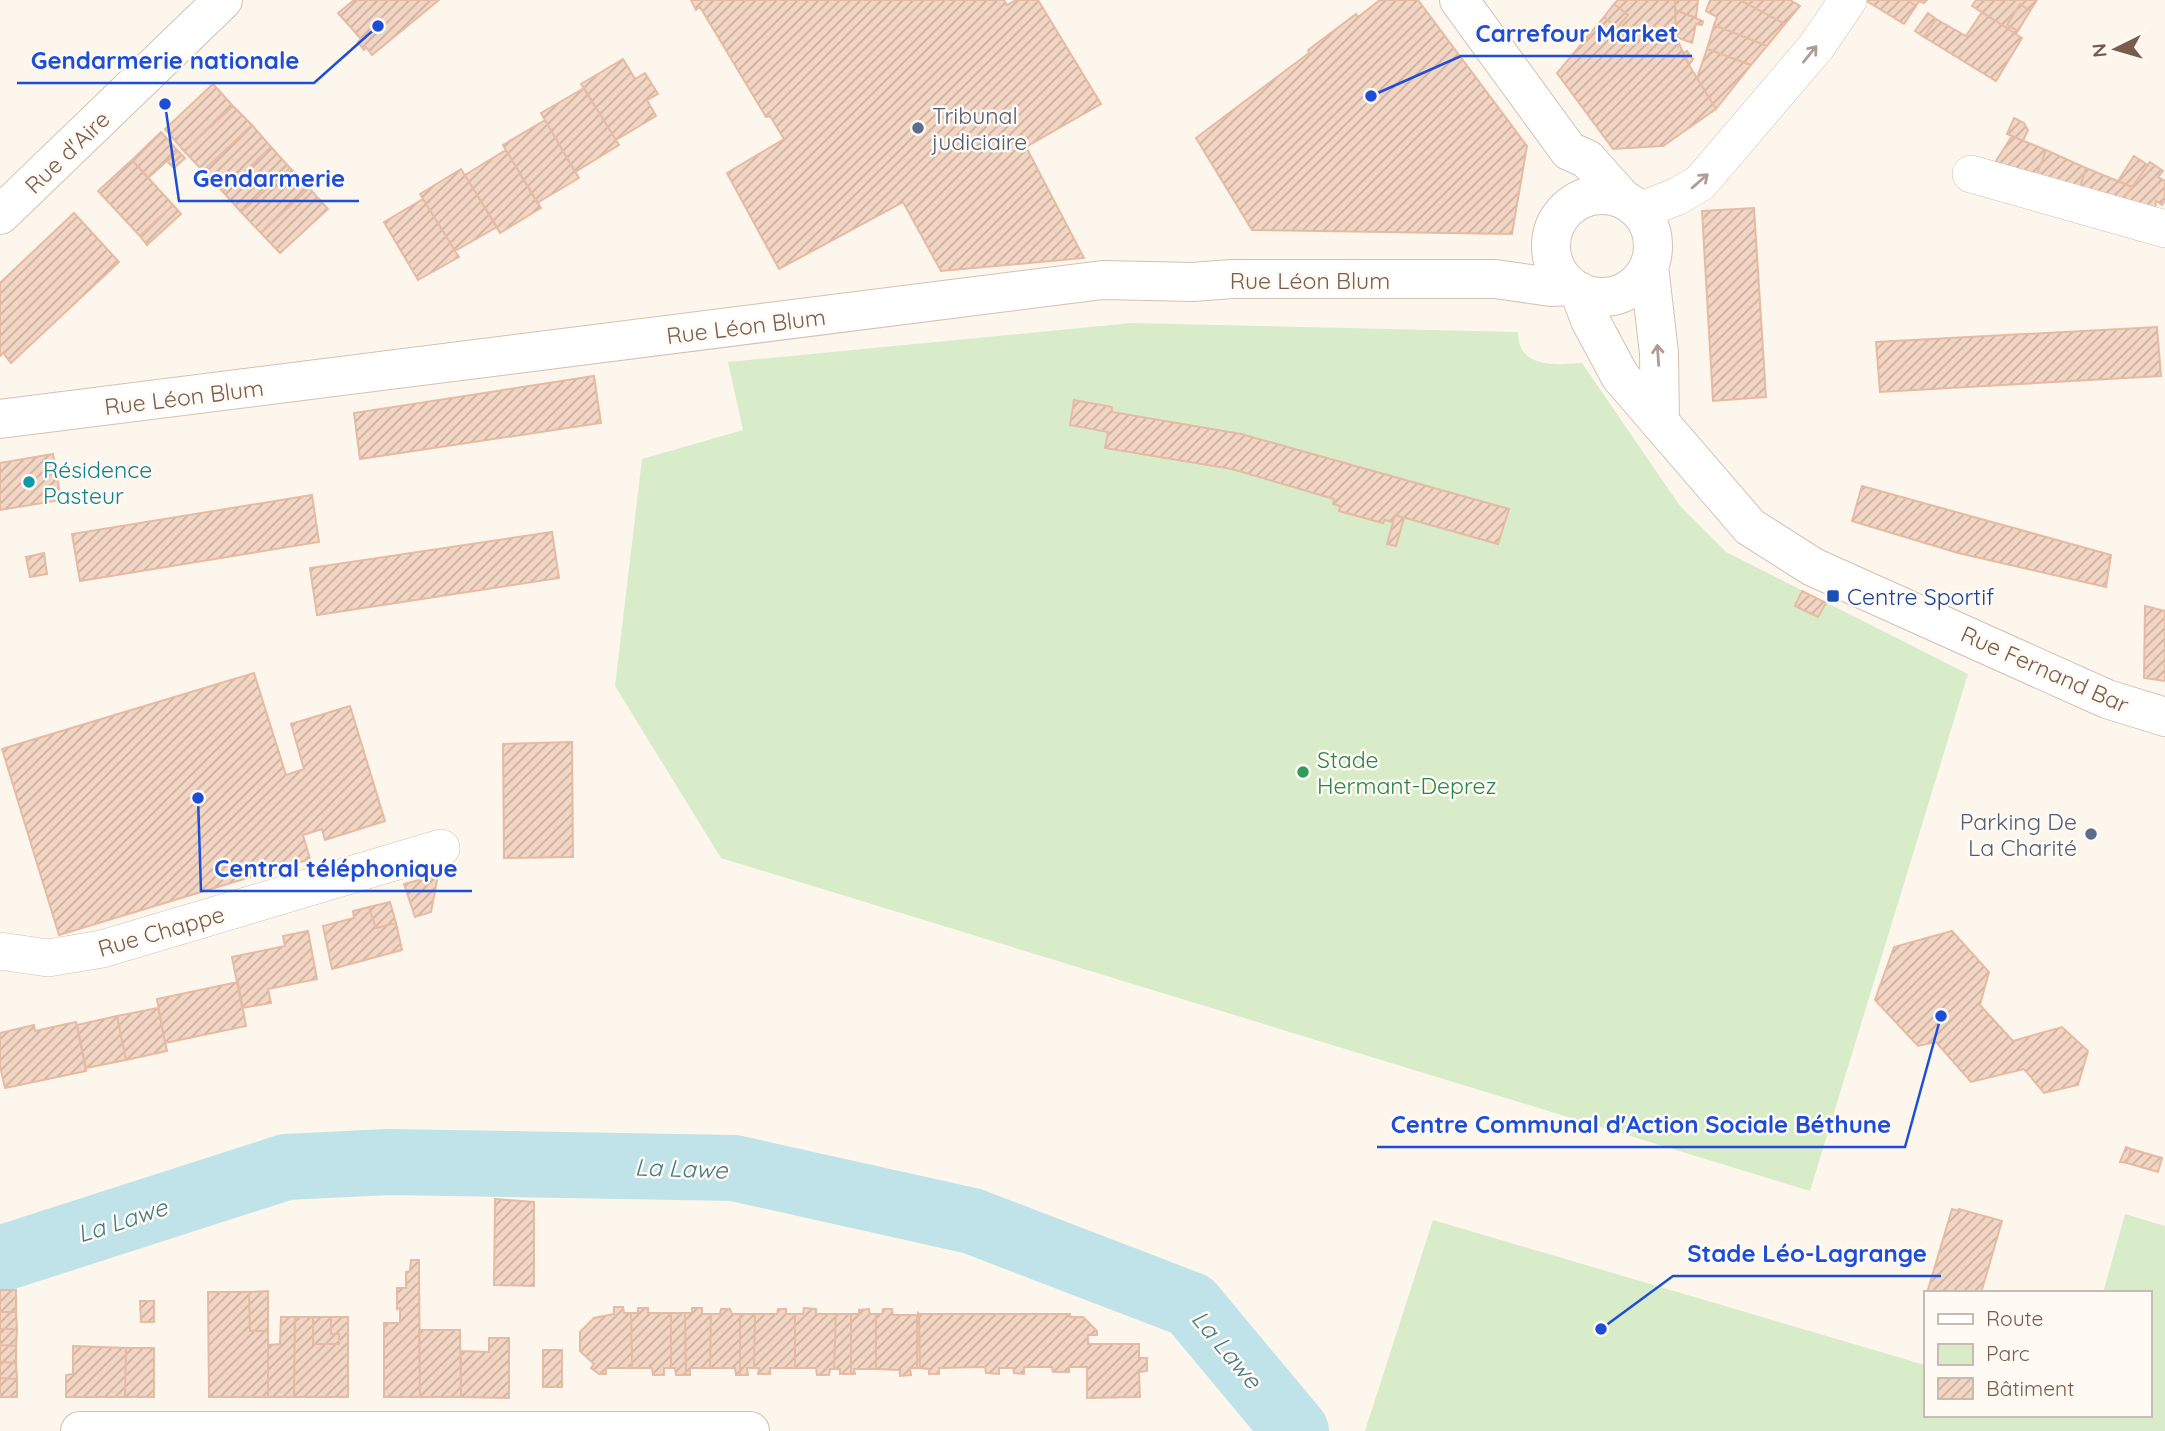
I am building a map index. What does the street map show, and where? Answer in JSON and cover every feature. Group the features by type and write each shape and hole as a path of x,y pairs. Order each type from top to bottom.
{"street":[{"name":"Rue d'Aire","path":"0,215 223,0"},
{"path":"1459,0 1569,151 1587,159 1631,205 1653,237 1649,266 1640,280 1619,294 1594,297 1575,289 1496,279"},
{"path":"1496,279 1519,272 1555,233 1573,203 1588,196 1606,194 1631,205 1678,196 1700,183 1816,47 1848,0"},
{"path":"1569,151 1559,194 1555,233 1557,270 1575,289"},
{"path":"1971,174 2165,229"},
{"path":"1649,266 1658,353 1660,423"},
{"name":"Rue Léon Blum","path":"0,419 1103,280 1193,282 1232,279 1496,279"},
{"name":"Rue Fernand Bar","path":"1575,289 1620,376 1750,527 1813,567 2107,699 2165,717"},
{"name":"Rue Chappe","path":"0,951 48,958 102,949 440,848"},
{"path":"80,1431 750,1431"}],"green space":[{"name":"Stade Hermant-Deprez","path":"1132,323 1518,332 1524,353 1531,359 1550,364 1582,363 1680,506 1726,552 1968,674 1810,1191 721,858 615,686 642,459 743,430 728,362"},
{"path":"2125,1214 2165,1226 2165,1431 1365,1431 1433,1220 1924,1365 1924,1417 2151,1417 2151,1291 2104,1291"}],"building":[{"path":"354,0 439,0 372,55 366,47 364,50 358,42 361,39 338,13"},
{"name":"Tribunal judiciaire","path":"691,0 1004,0 1007,5 1016,0 1038,0 1101,104 1026,147 1084,258 941,271 903,202 779,269 727,173 784,139 770,116 766,117 700,7 696,10"},
{"path":"1380,0 1418,0 1527,146 1512,234 1252,230 1196,138 1356,14 1358,17"},
{"path":"1618,0 1675,0 1676,37 1689,65 1716,109 1663,146 1613,149 1557,73 1604,17 1617,28 1628,15 1614,4"},
{"path":"1675,0 1698,0 1696,18 1675,10"},
{"path":"1710,0 1740,0 1785,24 1767,46 1714,25 1717,17 1706,11"},
{"path":"1740,0 1790,0 1800,6 1785,24"},
{"path":"1865,0 1907,0 1916,6 1904,24"},
{"path":"1907,0 1927,0 1924,3 1919,1 1916,6"},
{"path":"1976,0 2037,0 2030,11 2020,4 2007,25 2018,31 2016,34 1972,6"},
{"path":"1614,4 1628,15 1617,28 1604,17"},
{"path":"2020,4 2030,11 2018,31 2007,25"},
{"path":"1675,10 1703,21 1702,25 1696,24 1692,43 1676,37"},
{"path":"1982,12 2022,38 1996,81 1924,37 1936,19 1966,36"},
{"path":"1928,13 1936,19 1924,37 1915,31"},
{"path":"1714,25 1767,46 1751,65 1707,49"},
{"path":"1707,49 1751,65 1716,109 1697,78"},
{"path":"1687,51 1693,59 1689,65 1683,54"},
{"path":"623,59 635,79 645,73 658,94 647,100 656,116 616,140 581,84"},
{"path":"213,84 233,106 184,151 165,129"},
{"path":"584,88 619,145 575,172 541,113"},
{"path":"233,106 252,125 203,171 184,151"},
{"path":"2014,118 2024,123 2028,130 2023,141 2007,134"},
{"path":"545,120 579,178 537,203 503,145"},
{"path":"252,125 271,147 223,192 203,171"},
{"path":"161,132 178,151 148,178 132,160"},
{"path":"2012,136 2046,150 2034,182 2002,173 1996,161"},
{"path":"271,147 290,168 241,212 223,192"},
{"path":"506,150 541,208 500,233 465,175"},
{"path":"2046,150 2086,168 2077,196 2034,182"},
{"path":"178,151 185,158 174,168 167,161"},
{"path":"2134,156 2148,165 2132,187 2118,181"},
{"path":"132,160 173,205 140,236 98,191"},
{"path":"2150,162 2163,171 2158,177 2165,181 2165,201 2162,205 2156,201 2154,218 2117,208"},
{"path":"290,168 309,188 261,233 241,212"},
{"path":"2086,168 2132,187 2117,208 2077,196"},
{"path":"461,169 497,227 455,251 420,194"},
{"path":"309,188 328,209 280,253 261,233"},
{"path":"423,199 459,257 418,280 384,222"},
{"path":"173,205 181,214 147,245 140,236"},
{"path":"1754,208 1766,397 1713,401 1702,211"},
{"path":"74,213 119,262 11,363 3,353 0,356 0,283"},
{"path":"2157,327 2161,376 1880,392 1876,342"},
{"path":"594,376 601,423 360,459 354,413"},
{"path":"1074,400 1112,407 1112,412 1241,434 1509,509 1498,544 1395,515 1393,522 1385,520 1383,523 1339,511 1340,506 1333,504 1334,499 1232,469 1105,448 1108,432 1070,425"},
{"name":"Résidence Pasteur","path":"53,454 61,500 0,510 0,463"},
{"path":"1862,486 2111,555 2106,587 1958,553 1852,521"},
{"path":"312,495 319,542 80,581 72,534"},
{"path":"1395,515 1404,518 1396,546 1387,544"},
{"path":"552,532 559,578 317,615 310,568"},
{"path":"44,553 47,574 30,577 26,557"},
{"path":"1802,591 1826,603 1818,617 1795,606"},
{"path":"2145,606 2165,611 2165,681 2144,678"},
{"path":"254,673 286,775 304,769 291,724 350,706 385,821 325,840 322,829 303,835 310,859 59,935 2,749"},
{"path":"572,742 573,857 504,858 503,744"},
{"path":"438,875 431,912 415,917 404,884"},
{"path":"390,902 396,923 376,928 369,907"},
{"path":"369,907 376,928 396,923 402,950 332,969 323,926 354,918 353,911"},
{"path":"308,931 317,979 268,989 271,1003 242,1008 232,957 285,946 283,936"},
{"path":"1952,931 1989,972 1980,1005 2013,1041 2062,1027 2088,1051 2078,1085 2044,1093 2024,1069 1971,1082 1936,1042 1918,1046 1875,1000 1894,947"},
{"path":"238,982 246,1026 165,1043 157,999"},
{"path":"158,1008 167,1051 126,1060 117,1016"},
{"path":"117,1016 126,1060 86,1068 77,1025"},
{"path":"76,1022 86,1071 5,1088 0,1066 0,1033 34,1025 35,1031"},
{"path":"2126,1147 2131,1149 2127,1163 2120,1162"},
{"path":"2131,1149 2162,1158 2158,1172 2127,1163"},
{"path":"495,1199 534,1202 534,1286 494,1285"},
{"path":"1952,1209 2002,1221 1982,1291 1928,1291"},
{"path":"411,1260 419,1260 420,1397 384,1397 384,1323 400,1323 397,1288 406,1288 406,1272 410,1271"},
{"path":"0,1290 16,1290 16,1312 0,1312"},
{"path":"268,1291 268,1331 250,1331 249,1292"},
{"path":"208,1292 249,1292 250,1331 268,1331 268,1397 209,1397"},
{"path":"140,1301 154,1301 154,1322 141,1322"},
{"path":"614,1307 623,1307 624,1313 631,1313 632,1368 606,1368 606,1374 599,1374 591,1368 594,1364 580,1351 580,1332 594,1318 614,1314"},
{"path":"638,1308 648,1308 648,1313 671,1313 671,1368 664,1368 664,1375 653,1375 652,1368 632,1368 631,1313 638,1313"},
{"path":"692,1308 702,1308 702,1314 711,1314 710,1368 690,1368 690,1375 686,1375 685,1313 692,1313"},
{"path":"804,1308 816,1309 816,1314 836,1314 834,1369 830,1369 829,1375 817,1375 816,1368 795,1368 795,1314 803,1314"},
{"path":"721,1309 730,1309 732,1314 740,1314 740,1375 736,1375 735,1368 710,1368 711,1314 720,1314"},
{"path":"778,1309 786,1309 786,1314 795,1314 795,1368 770,1368 770,1374 758,1374 759,1368 754,1368 755,1314 777,1314"},
{"path":"869,1309 870,1314 876,1314 876,1369 854,1369 855,1374 851,1374 851,1314 859,1314 859,1310"},
{"path":"883,1309 892,1309 893,1315 917,1315 917,1368 910,1368 911,1375 900,1376 900,1370 876,1369 876,1314 882,1314"},
{"path":"0,1312 16,1312 17,1329 0,1329"},
{"path":"671,1313 685,1313 686,1375 676,1375 675,1368 671,1368"},
{"path":"740,1314 755,1314 754,1368 747,1368 748,1375 740,1375"},
{"path":"836,1314 851,1314 851,1374 840,1374 840,1369 834,1369"},
{"path":"919,1314 920,1368 917,1368"},
{"path":"919,1314 1070,1314 1070,1317 1083,1317 1097,1331 1097,1335 1088,1335 1088,1344 1139,1344 1139,1358 1147,1358 1147,1371 1139,1372 1140,1397 1087,1398 1087,1367 1069,1367 1069,1372 1053,1372 1052,1367 1024,1367 1024,1374 1014,1373 1013,1368 999,1368 999,1374 986,1373 985,1367 939,1368 939,1374 929,1374 929,1369 920,1368"},
{"path":"281,1317 295,1317 294,1397 268,1397 268,1345 280,1344"},
{"path":"295,1317 313,1317 313,1344 339,1344 339,1334 331,1334 331,1317 348,1317 348,1397 294,1397"},
{"path":"313,1317 331,1317 331,1334 339,1334 339,1344 313,1344"},
{"path":"0,1329 17,1329 16,1346 0,1345"},
{"path":"419,1330 460,1330 461,1397 420,1397"},
{"path":"489,1338 509,1338 509,1398 461,1397 461,1351 489,1352"},
{"path":"0,1345 16,1346 16,1363 0,1362"},
{"path":"73,1346 126,1348 125,1397 66,1397 66,1375 73,1374"},
{"path":"126,1348 154,1348 154,1397 125,1397"},
{"path":"543,1350 562,1350 562,1387 543,1387"},
{"path":"0,1362 16,1363 17,1379 0,1378"},
{"path":"0,1378 17,1379 17,1397 0,1397"}],"waterway":[{"name":"La Lawe","path":"0,1259 286,1167 388,1162 734,1168 972,1221 1191,1305 1296,1431"}],"place":[{"name":"Gendarmerie nationale","path":"378,26"},
{"name":"Carrefour Market","path":"1371,96"},
{"name":"Gendarmerie","path":"165,104"},
{"name":"Tribunal judiciaire","path":"918,128"},
{"name":"Résidence Pasteur","path":"29,482"},
{"name":"Centre Sportif","path":"1833,596"},
{"name":"Stade Hermant-Deprez","path":"1303,772"},
{"name":"Central téléphonique","path":"198,798"},
{"name":"Parking De La Charité","path":"2091,834"},
{"name":"Centre Communal d'Action Sociale Béthune","path":"1941,1016"},
{"name":"Stade Léo-Lagrange","path":"1601,1329"}]}
